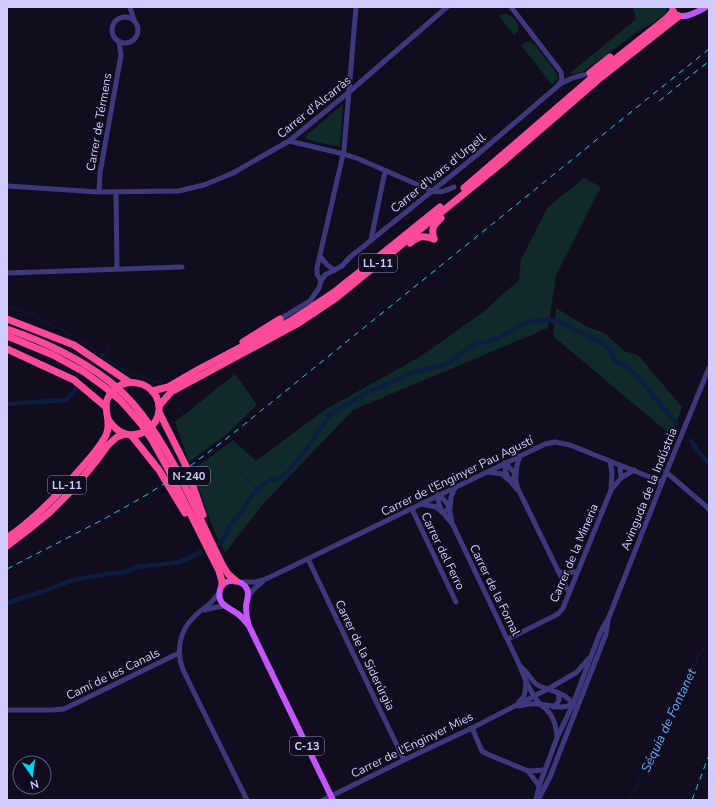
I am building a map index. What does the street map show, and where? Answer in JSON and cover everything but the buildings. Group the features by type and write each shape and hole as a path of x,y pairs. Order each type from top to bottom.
{"highway":[{"name":"LL-11","path":"152,391 168,387 234,352 292,320 333,293 466,186 594,76 667,18 672,9"},
{"name":"LL-11","path":"7,546 50,512 74,488 108,445 117,437 141,434 149,429 156,421 159,409 171,392 273,337 336,298 503,162 599,79 680,16"},
{"path":"590,73 634,40 659,24"},
{"path":"389,255 401,250 415,239 426,236 434,239 432,232 433,227 452,208 455,201"},
{"path":"7,319 74,345 129,382"},
{"path":"199,370 280,319"},
{"name":"N-240","path":"7,329 81,362 122,397 144,422 175,465 209,545 221,576 222,585"},
{"name":"N-240","path":"7,336 53,355 108,385"},
{"path":"7,349 74,380 106,407"},
{"path":"106,407 107,401 113,390 118,386 129,382 135,382 142,384 152,391 158,400 159,409"},
{"name":"LL-11","path":"7,538 44,508 69,483 93,454 106,435 108,428 106,407"},
{"name":"N-240","path":"159,409 186,466 209,545"},
{"path":"108,420 118,431 128,435"},
{"name":"N-240","path":"128,435 159,470 226,571 238,581"},
{"name":"N-240","path":"154,437 170,474 209,545"}],"main road":[{"name":"LL-11","path":"672,9 675,14 686,16 706,7"},
{"path":"219,593 222,585 228,581 238,581"},
{"name":"C-13","path":"238,581 245,587 247,598 246,614 249,626 334,800"},
{"name":"C-13","path":"219,593 221,602 240,616 249,626"},
{"path":"228,608 240,607 244,604 247,598"}],"street":[{"path":"129,7 138,27 137,34 132,40 122,42 119,41 114,35 113,27 117,20 122,17 129,7"},
{"path":"321,281 317,271 344,154 356,7"},
{"name":"Carrer d'Alcarràs","path":"7,186 116,192 178,191 204,185 233,173 289,141 349,92 447,7"},
{"path":"510,7 561,72 567,76 575,77"},
{"path":"122,17 127,17 134,20"},
{"name":"Carrer de Térmens","path":"99,192 100,173 120,55 119,41"},
{"name":"Carrer de Térmens","path":"120,55 128,42"},
{"path":"559,84 562,80 561,72"},
{"name":"Carrer d'Ivars d'Urgell","path":"280,319 310,301 319,288 325,275 342,266 370,240 478,154 559,84 568,79 590,73"},
{"path":"289,141 359,158 432,191 440,192 454,187"},
{"path":"370,240 386,171"},
{"path":"116,192 117,269"},
{"path":"320,256 327,265 335,270"},
{"path":"7,272 182,267"},
{"name":"Avinguda de la Indústria","path":"537,800 539,786 557,738 573,704 590,656 609,617 709,368"},
{"name":"Carrer de l'Enginyer Pau Agustí","path":"238,581 256,582 266,579 545,444 555,442 570,445 662,482"},
{"path":"518,491 516,477 517,465 520,456"},
{"name":"Carrer de la Mineria","path":"610,461 612,473 611,490"},
{"path":"505,463 513,470 516,477"},
{"path":"505,463 509,480"},
{"path":"612,473 620,465"},
{"path":"620,465 621,478"},
{"name":"Carrer de la Mineria","path":"508,639 554,616 563,608 611,490 621,478 634,470"},
{"path":"487,472 502,474 518,491 569,593"},
{"path":"666,472 709,508"},
{"path":"509,480 516,477"},
{"name":"Carrer de la Fornal","path":"452,523 450,509 451,497 454,488"},
{"path":"438,495 447,502 450,509 442,512"},
{"name":"Carrer de la Fornal","path":"438,495 439,505 442,512"},
{"name":"Carrer de la Fornal","path":"422,504 436,507 452,523 508,639 526,682 539,704 544,707 553,718 557,738"},
{"name":"Carrer del Ferro","path":"412,509 456,602"},
{"name":"Carrer de la Siderúrgia","path":"308,559 404,760"},
{"path":"557,571 562,574 578,571"},
{"name":"Carrer de l'Enginyer Pau Agustí","path":"247,598 255,588 266,579"},
{"path":"219,593 213,602 190,621 184,631 179,653 180,662 247,800"},
{"path":"198,613 212,608 228,608"},
{"name":"Avinguda de la Indústria","path":"537,800 550,777 581,699 606,634 609,617"},
{"name":"Camí de les Canals","path":"7,710 52,710 64,708 179,653"},
{"name":"Carrer de l'Enginyer Mies","path":"324,800 472,728 548,689 578,672 590,656"},
{"name":"Carrer de la Fornal","path":"520,666 539,686 558,693 567,698 573,704"},
{"path":"510,709 523,698 525,694 526,682 532,679"},
{"path":"554,707 558,703 558,693"},
{"name":"Carrer de l'Enginyer Mies","path":"510,709 528,704 539,704 559,708 566,707 581,699"},
{"path":"573,704 575,713"},
{"path":"472,728 482,751 487,754 528,771 545,770"},
{"path":"528,771 539,786"}],"green space":[{"path":"633,7 667,7 666,12 661,18 634,34 604,57 582,72 569,74 636,19"},
{"path":"506,14 513,17 517,23 518,29 514,35 499,16"},
{"path":"527,42 535,45 557,74 558,79 552,85 521,45"},
{"path":"343,104 340,147 308,140 306,137 307,135"},
{"path":"584,178 601,187 556,275 548,328 353,410 263,504 225,553 216,536 192,470 233,440 256,461 326,409 418,358 483,312 519,280 521,259 548,207"},
{"path":"556,308 586,326 606,334 624,351 638,355 682,407 672,436 553,336"},
{"path":"235,374 257,405 227,434 189,462 175,422"}],"waterway":[{"path":"7,307 27,312 77,338 127,373 162,382"},
{"path":"218,544 224,538 230,525 243,510 250,498 264,483 277,479 288,472 334,411 366,393 413,372 447,364 476,343 497,339 528,322 543,320 557,321 603,343 610,349 616,361 623,364 634,373 676,423"},
{"path":"103,355 110,346"},
{"path":"7,404 66,400 77,388"},
{"path":"177,407 192,422 216,435"},
{"path":"691,441 704,459 709,463"},
{"path":"227,450 243,475 257,490"},
{"path":"7,603 73,580 125,572 137,567 180,562 201,552"},
{"name":"Séquia de Fontanet","path":"629,800 651,759 699,655 709,641"}],"railway":[{"path":"190,466 226,439 709,49"},
{"path":"659,101 709,61"},
{"path":"7,569 100,521 165,483"},
{"path":"692,800 709,755"}]}
